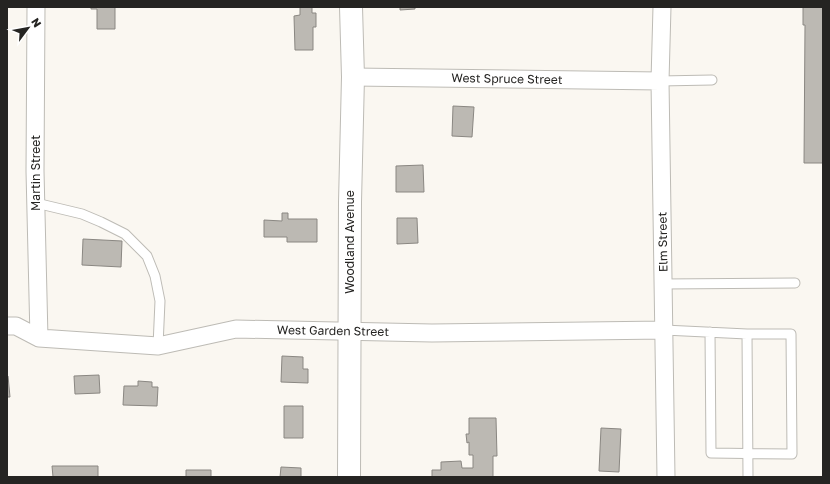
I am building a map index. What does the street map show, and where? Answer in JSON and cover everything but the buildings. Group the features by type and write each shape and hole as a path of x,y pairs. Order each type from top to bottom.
{"street":[{"name":"Martin Street","path":"36,7 36,203 39,338"},
{"name":"Woodland Avenue","path":"349,477 350,202 353,77 351,7"},
{"name":"Elm Street","path":"662,7 660,81 666,477"},
{"name":"West Spruce Street","path":"353,77 660,81"},
{"name":"West Garden Street","path":"7,326 16,326 39,338 158,346 236,329 432,333 664,330"}],"lane":[{"path":"660,81 712,80"},
{"path":"36,203 82,214 125,234 135,243 146,256 155,276 160,301 158,346"},
{"path":"663,284 795,283"},
{"path":"664,330 710,332 747,334 791,334 792,454 711,453 710,332"},
{"path":"747,334 748,477"}]}
